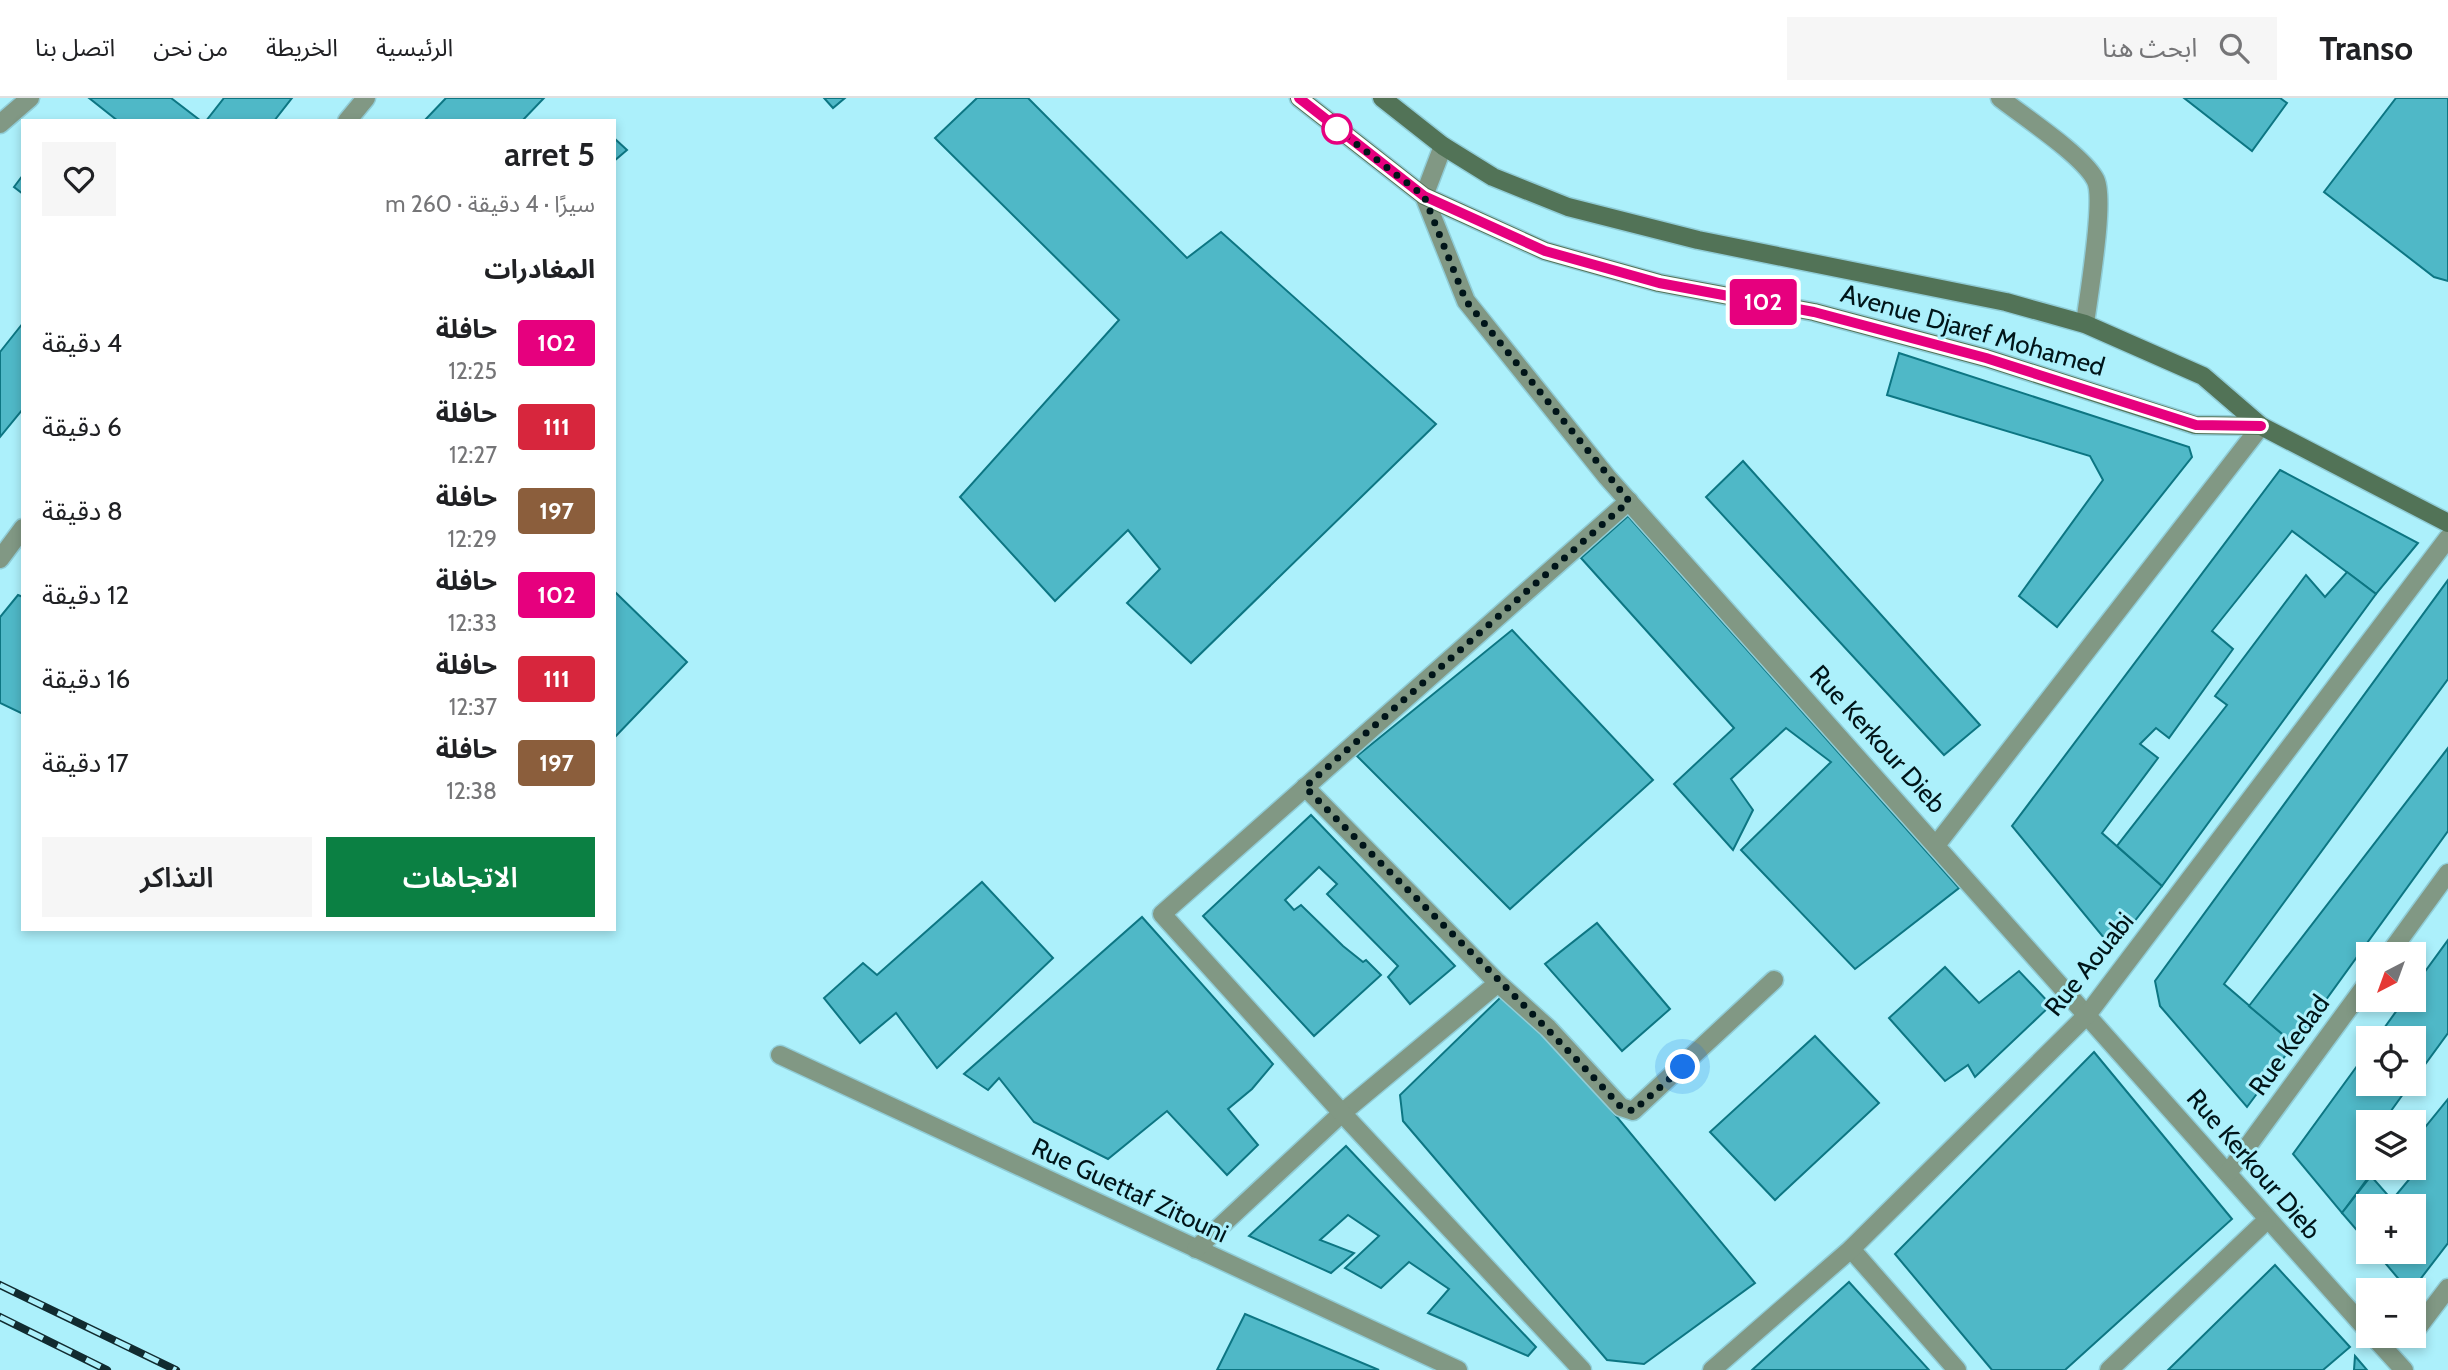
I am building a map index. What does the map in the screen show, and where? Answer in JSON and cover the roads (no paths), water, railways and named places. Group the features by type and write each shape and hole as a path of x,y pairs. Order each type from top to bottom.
{"street":[{"path":"0,124 30,98"},
{"path":"349,119 366,98"},
{"name":"Avenue Djaref Mohamed","path":"1299,98 1424,196 1545,251 1659,283 1814,312 1986,358 2196,425 2261,426"},
{"path":"1382,98 1443,146 1493,177 1569,206 1698,240 2006,302 2085,324 2203,376 2261,426 2448,523"},
{"path":"2000,98 2079,161 2096,180 2100,202 2085,324"},
{"path":"1424,196 1443,146"},
{"name":"Rue Kerkour Dieb","path":"1424,196 1466,301 1629,501 2356,1318"},
{"path":"1937,844 2261,426"},
{"path":"1582,1370 1342,1113 1162,914 1629,501"},
{"path":"0,559 21,531"},
{"name":"Rue Aouabi","path":"1712,1370 1851,1249 2087,1015 2448,538"},
{"path":"1305,787 1498,983 1548,1028 1621,1107 1633,1111 1774,981"},
{"path":"2398,942 2448,873"},
{"path":"1196,1250 1342,1113 1498,983"},
{"name":"Rue Kedad","path":"2228,1173 2356,998"},
{"name":"Rue Guettaf Zitouni","path":"780,1055 1458,1370"},
{"path":"2109,1370 2267,1220"},
{"path":"1851,1249 1958,1370"},
{"path":"2426,1318 2448,1288"},
{"path":"2384,1348 2399,1365 2407,1348"}],"railway":[{"path":"0,1285 176,1370"},
{"path":"0,1317 107,1370"}]}
